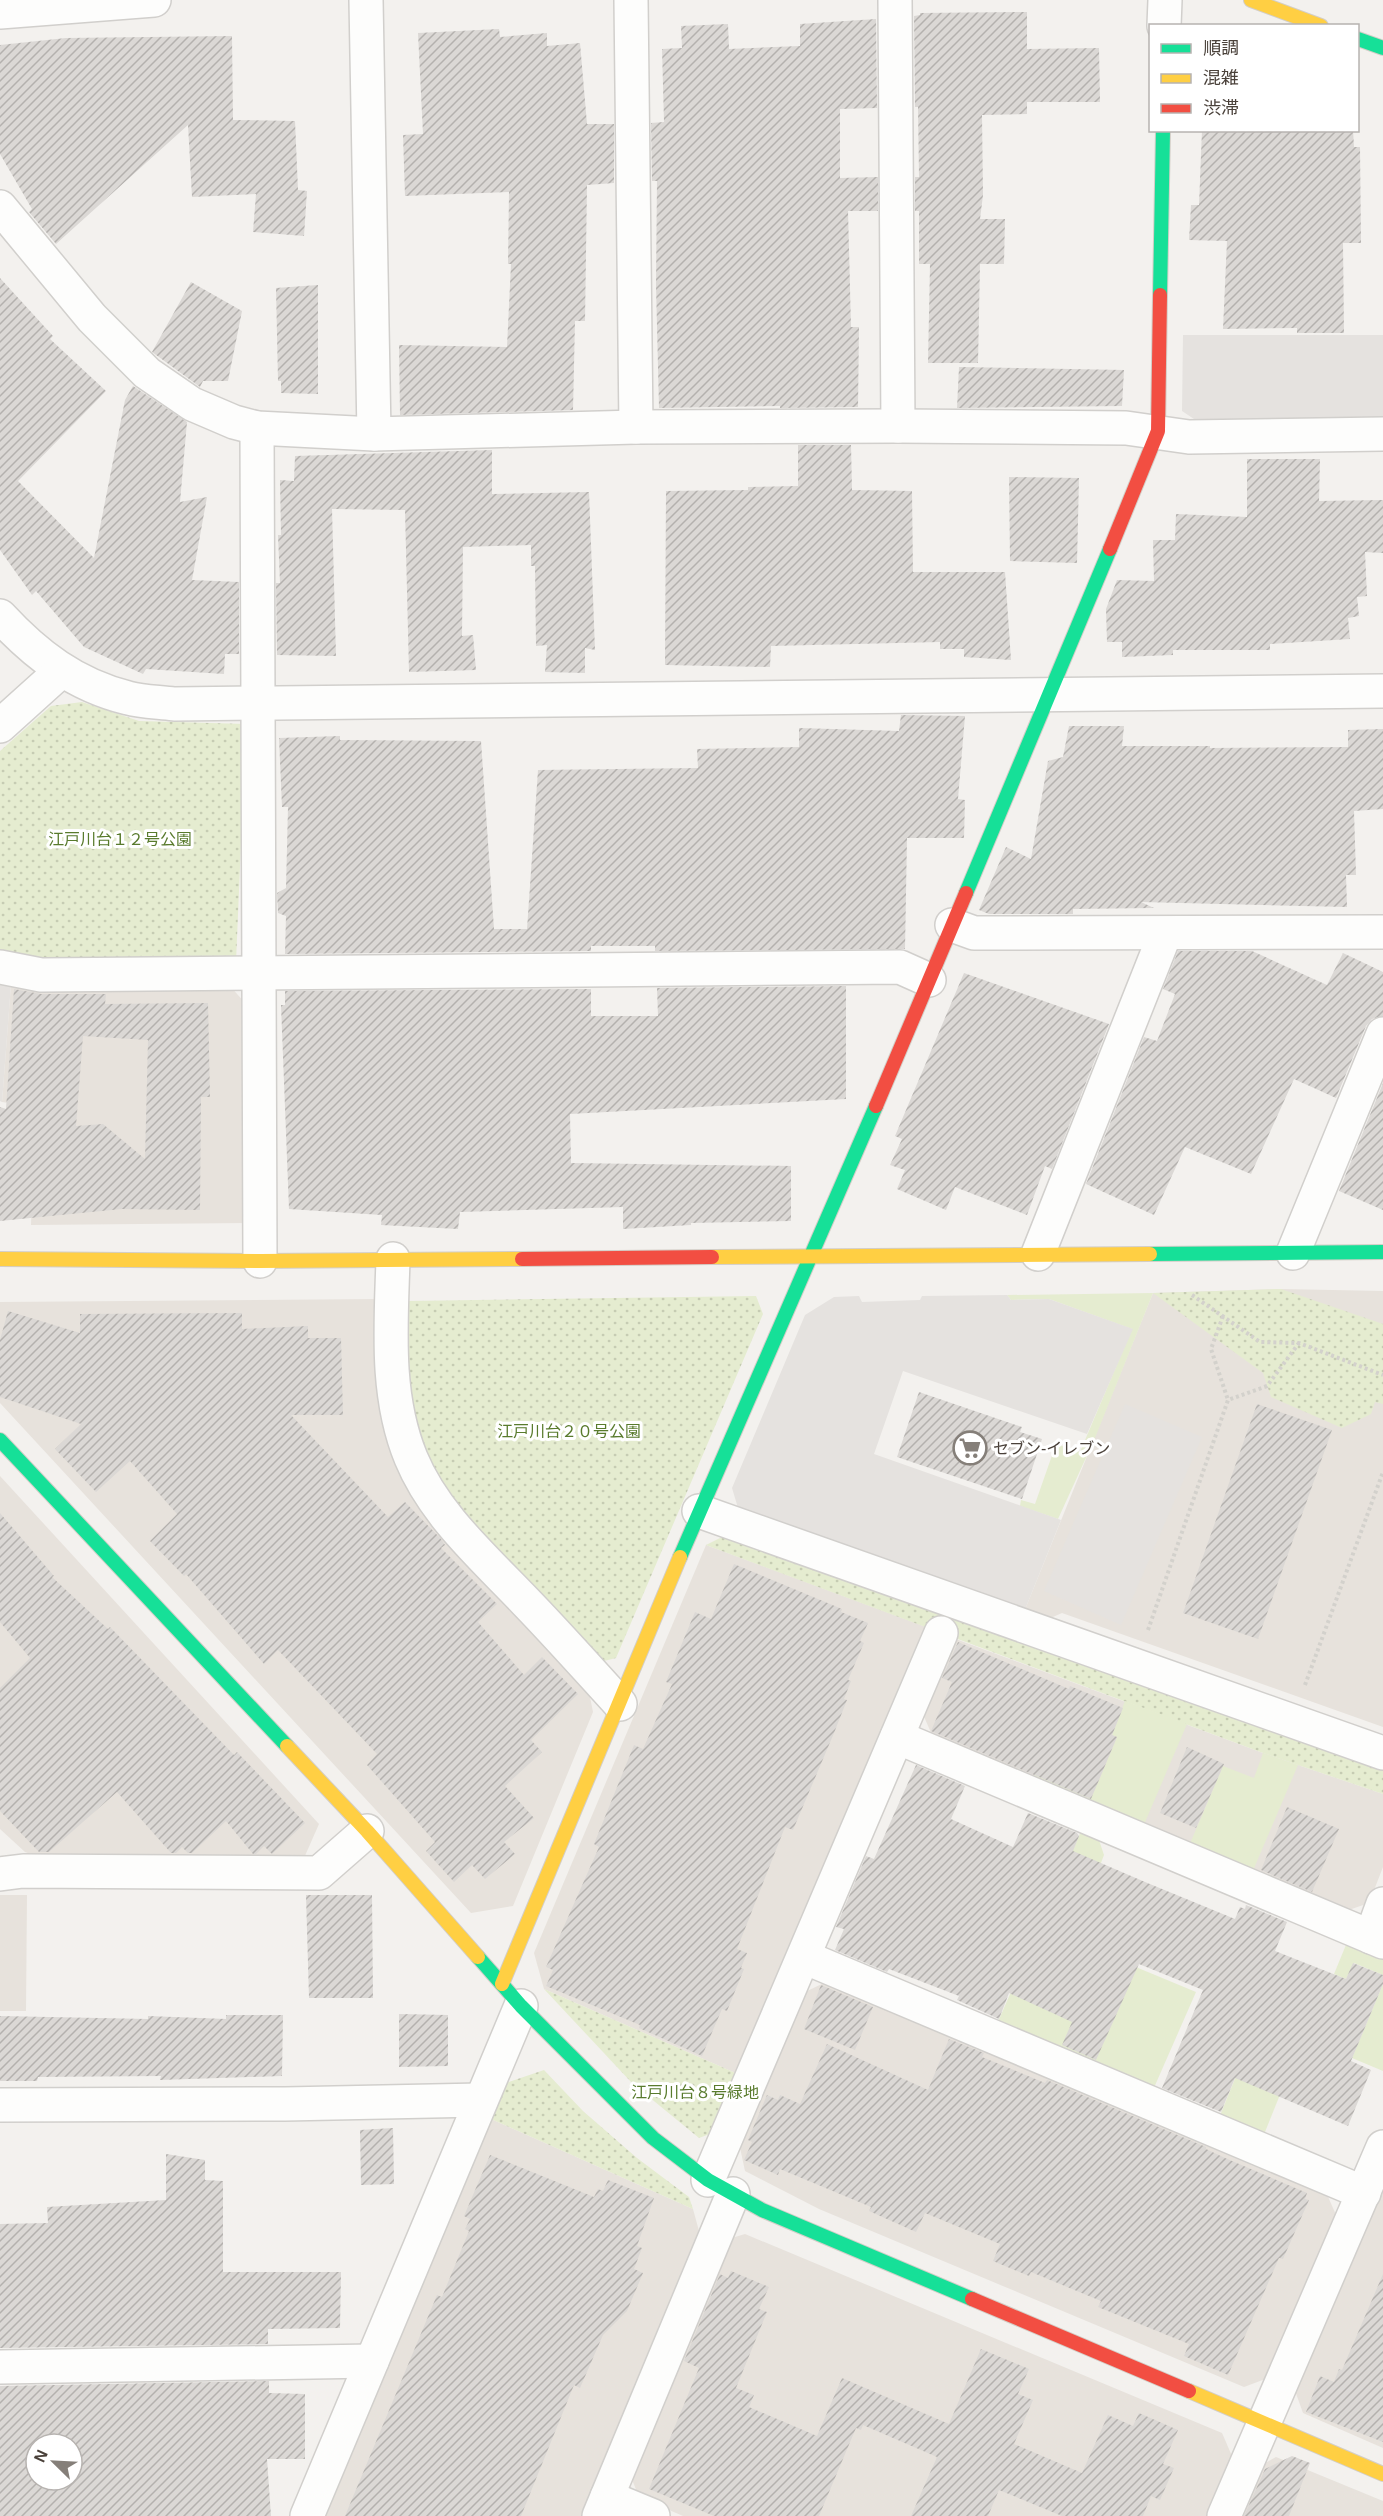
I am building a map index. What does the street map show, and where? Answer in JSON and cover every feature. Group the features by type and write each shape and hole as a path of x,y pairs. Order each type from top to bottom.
{"street":[{"path":"0,12 154,0"},
{"path":"366,0 374,434"},
{"path":"631,0 636,427"},
{"path":"895,0 898,426"},
{"path":"1164,0 1164,24"},
{"path":"1251,0 1316,24"},
{"path":"1359,39 1383,48"},
{"path":"307,2516 481,2100 511,1995 620,1704 699,1511 791,1298 812,1256 1050,696 1158,431 1162,132"},
{"path":"0,207 92,318 147,373 192,404 234,422 257,428 374,434 636,427 898,426 1126,428 1189,437 1383,434"},
{"path":"257,428 260,1261"},
{"path":"0,616 17,634 61,671 128,699 174,704 1383,691"},
{"path":"0,726 61,671"},
{"path":"952,925 974,933 1383,932"},
{"path":"1038,1254 1165,934"},
{"path":"0,968 41,975 900,967 929,980"},
{"path":"1293,1253 1383,1034"},
{"path":"0,1259 260,1261 1383,1252"},
{"path":"393,1259 390,1354 396,1405 411,1458 429,1491 459,1533 620,1704"},
{"path":"0,1440 367,1831 511,1995 653,2138 721,2187 798,2226 1383,2474"},
{"path":"699,1511 1383,1754"},
{"path":"652,2516 603,2506 804,1958 941,1633"},
{"path":"897,1737 1377,1939 1383,1904"},
{"path":"0,1846 12,1872 319,1873 367,1831"},
{"path":"804,1958 1364,2193"},
{"path":"0,2105 273,2104 481,2100"},
{"path":"1224,2516 1383,2147"},
{"path":"0,2367 372,2361"}],"path":[{"path":"1188,1292 1260,1342 1299,1343 1383,1375"},
{"path":"1146,1636 1228,1400 1211,1349 1224,1316"},
{"path":"1228,1400 1267,1386 1299,1343"},
{"path":"1302,1692 1383,1472"}],"shaded area":[{"path":"1183,335 1383,335 1383,416 1379,420 1197,421 1182,411"},
{"path":"0,980 11,984 2,1102 0,1101"},
{"path":"11,984 229,985 246,1004 248,1223 31,1225 35,1107 2,1102"},
{"path":"1281,1289 1383,1291 1383,1727 1062,1613 1046,1620 1024,1612 1153,1293"},
{"path":"1007,1295 1011,1300 1049,1299 1133,1329 1087,1434 903,1371 874,1454 1061,1520 1024,1612 738,1508 732,1488 805,1315 834,1297 859,1296 862,1302 920,1300 922,1296"},
{"path":"380,1299 391,1435 589,1692 593,1712 513,1906 471,1913 0,1403 0,1302"},
{"path":"1125,1404 1202,1437 1121,1625 1044,1591"},
{"path":"0,1476 319,1824 304,1858 40,1857 25,1852 0,1829"},
{"path":"706,1545 929,1628 740,2075 544,1989 534,1953"},
{"path":"953,1638 1263,1753 1383,1794 1383,1867 1369,1903 1343,1912 932,1735 922,1712"},
{"path":"0,1895 27,1895 26,2011 0,2011"},
{"path":"828,1981 1325,2190 1337,2217 1268,2378 1244,2387 819,2209 745,2171 739,2143 803,1993"},
{"path":"491,2119 693,2209 699,2231 583,2516 326,2516"},
{"path":"1383,2169 1383,2448 1303,2413 1293,2385"},
{"path":"745,2234 1222,2433 1232,2456 1208,2516 683,2516 639,2497 629,2472 725,2240"},
{"path":"1276,2457 1383,2501 1383,2516 1238,2516 1258,2467"}],"green space":[{"name":"江戸川台１２号公園","path":"82,702 139,721 246,724 236,962 17,959 0,953 0,751 51,706"},
{"path":"1281,1289 1383,1324 1383,1404 1375,1402 1371,1414 1342,1428 1271,1397 1263,1373 1153,1293"},
{"path":"1153,1293 1095,1438 1058,1519 1020,1506 1021,1500 1035,1504 1056,1444 1080,1452 1132,1329 1049,1299 1011,1300 1007,1295"},
{"name":"江戸川台２０号公園","path":"756,1296 763,1314 616,1658 600,1662 456,1503 429,1459 417,1426 411,1390 408,1301"},
{"path":"726,1535 1383,1769 1383,1794 1263,1753 706,1545"},
{"path":"1125,1701 1187,1724 1143,1827 1033,1779 1039,1762 1097,1785 1117,1737 1112,1735"},
{"path":"1263,1753 1298,1765 1252,1873 1189,1846 1223,1766 1254,1778"},
{"path":"1082,1829 1098,1837 1104,1855 1087,1899 1131,1965 1196,1992 1153,2090 997,2024"},
{"path":"1348,1940 1383,1955 1383,1975 1354,1963 1346,1979 1334,1974"},
{"path":"1383,1984 1383,2071 1352,2058"},
{"name":"江戸川台８号緑地","path":"544,1989 740,2075 715,2132 699,2138 632,2083"},
{"path":"1260,2017 1304,2035 1263,2137 1219,2118"},
{"path":"544,2070 583,2111 637,2158 689,2197 693,2209 491,2119 506,2083"}],"building":[{"path":"1027,12 1027,49 1099,48 1100,102 1027,102 1027,114 982,115 983,195 980,219 1005,219 1004,264 980,264 978,363 928,363 930,264 919,264 919,211 915,211 915,177 919,177 918,107 915,107 914,16 920,13"},
{"path":"876,19 877,108 840,109 840,178 878,177 878,211 848,211 851,327 859,327 858,407 659,408 656,285 657,181 652,181 651,123 664,122 662,49 682,48 681,26 728,24 729,49 800,46 800,24"},
{"path":"499,29 500,37 547,33 547,46 580,43 587,124 614,124 614,183 587,185 585,321 575,321 573,410 400,415 399,345 507,347 511,264 508,264 509,192 405,196 403,135 423,134 418,33"},
{"path":"232,36 233,120 295,121 298,190 307,191 304,236 253,232 256,194 192,197 188,125 56,244 29,212 32,209 0,154 0,45 66,38"},
{"path":"1202,132 1353,132 1354,147 1360,147 1361,243 1343,243 1344,333 1297,333 1297,328 1223,329 1227,241 1189,240 1191,205 1199,205"},
{"path":"0,278 53,336 50,339 106,391 18,481 94,558 125,400 133,386 187,422 180,502 207,497 192,580 239,582 239,654 225,654 224,674 146,669 143,674 84,647 36,591 32,595 0,550"},
{"path":"191,282 242,311 228,381 203,381 200,387 152,352"},
{"path":"318,285 318,394 281,393 281,381 278,381 276,288"},
{"path":"959,367 1124,370 1122,406 957,408"},
{"path":"798,445 851,445 852,490 912,491 913,572 1005,572 1011,660 964,657 964,649 940,649 940,642 771,646 770,667 665,665 666,491 748,490 748,487 798,486"},
{"path":"492,450 492,494 589,492 595,650 585,648 585,673 545,672 547,645 536,646 535,566 531,566 531,545 463,547 462,636 473,635 476,670 409,672 405,510 332,509 336,656 277,655 276,583 280,583 278,535 281,535 280,480 294,481 295,456"},
{"path":"1247,459 1320,459 1319,501 1383,500 1383,553 1365,552 1367,596 1357,597 1359,616 1348,618 1350,639 1270,644 1270,650 1173,650 1173,655 1122,657 1122,642 1107,642 1106,609 1117,580 1154,581 1153,540 1175,540 1176,514 1247,517"},
{"path":"1009,477 1079,478 1077,563 1010,561"},
{"path":"901,715 965,716 958,799 965,800 964,838 907,838 905,949 655,951 655,946 591,946 591,951 285,954 286,916 278,913 277,893 286,888 288,807 282,807 279,738 340,736 340,740 481,741 494,929 527,929 538,770 698,768 697,749 799,747 799,728 899,731"},
{"path":"1069,726 1124,726 1122,746 1210,746 1210,748 1348,747 1348,730 1383,729 1383,809 1354,811 1356,875 1346,875 1347,907 1141,902 1154,908 1073,909 1073,914 989,914 979,910 1006,847 1031,859 1048,761 1063,757"},
{"path":"1178,951 1252,951 1327,985 1343,953 1383,972 1383,1016 1372,1019 1366,1026 1336,1098 1294,1079 1251,1174 1185,1147 1154,1215 1086,1184 1144,1037 1157,1041 1175,994 1163,989"},
{"path":"964,973 1109,1024 1052,1169 1045,1166 1027,1215 955,1187 946,1210 897,1189 905,1170 890,1165 902,1139 895,1136"},
{"path":"846,986 846,1099 570,1114 571,1163 791,1166 791,1221 691,1223 691,1225 623,1229 623,1207 460,1212 458,1229 381,1225 382,1215 289,1209 281,1005 285,1005 285,991 591,989 591,1016 658,1016 657,988"},
{"path":"14,989 41,994 106,994 105,1004 208,1003 210,1097 201,1097 200,1210 122,1209 0,1221 0,1107 6,1109","holes":["83,1036 148,1040 145,1159 103,1124 76,1126"]},
{"path":"1383,1083 1383,1210 1339,1191"},
{"path":"8,1311 80,1333 80,1314 242,1313 242,1329 308,1326 308,1338 341,1338 343,1415 291,1415 388,1517 405,1502 441,1539 445,1545 441,1548 497,1604 478,1622 524,1675 542,1657 578,1694 531,1740 542,1752 505,1786 534,1818 504,1842 515,1854 485,1879 472,1865 454,1882 426,1851 435,1842 367,1765 377,1754 278,1650 264,1664 186,1574 184,1576 150,1541 177,1514 130,1461 96,1492 55,1449 81,1424 0,1397 0,1340"},
{"name":"セブン-イレブン","path":"919,1392 1022,1427 1020,1432 1042,1439 1022,1499 897,1457"},
{"path":"1257,1404 1332,1430 1258,1639 1183,1613"},
{"path":"0,1513 54,1576 52,1577 108,1629 110,1627 234,1755 237,1752 305,1823 272,1854 264,1846 253,1854 226,1821 192,1853 188,1853 182,1847 176,1853 171,1853 117,1792 49,1852 39,1852 0,1811 0,1688 30,1658 0,1622"},
{"path":"734,1564 842,1609 841,1612 868,1623 860,1641 864,1643 848,1680 851,1681 844,1699 847,1700 834,1733 793,1830 785,1827 737,1949 747,1953 741,1968 744,1969 727,2011 722,2009 702,2056 639,2028 640,2025 546,1986 553,1970 546,1967 599,1847 594,1844 634,1745 643,1749 672,1684 666,1682 695,1612 711,1619"},
{"path":"958,1642 1069,1689 1070,1686 1123,1708 1112,1735 1117,1737 1091,1799 931,1731 952,1682 942,1678"},
{"path":"1187,1747 1224,1764 1196,1828 1160,1813"},
{"path":"916,1765 965,1786 951,1819 1013,1847 1028,1813 1077,1833 1079,1836 1073,1851 1145,1882 1235,1919 1240,1907 1245,1909 1246,1905 1287,1922 1275,1951 1346,1979 1353,1963 1383,1975 1383,1984 1351,2061 1371,2070 1348,2126 1235,2078 1221,2112 1162,2088 1203,1990 1139,1964 1096,2060 1062,2045 1072,2022 1009,1993 999,2019 957,2000 959,1996 889,1969 887,1972 835,1950 844,1929 836,1927 866,1856 874,1859"},
{"path":"1287,1807 1339,1829 1312,1892 1261,1870"},
{"path":"306,1895 372,1895 373,1998 309,1998"},
{"path":"821,1985 873,2007 855,2050 804,2029"},
{"path":"399,2014 448,2015 448,2066 399,2067"},
{"path":"226,2015 283,2015 282,2076 160,2080 161,2076 38,2077 37,2081 0,2081 0,2016 148,2019 148,2016 226,2019"},
{"path":"949,2039 984,2053 982,2057 1045,2083 1047,2080 1206,2147 1225,2158 1307,2193 1305,2199 1309,2200 1283,2259 1279,2258 1228,2375 1184,2356 1189,2344 1098,2307 1101,2301 1031,2272 1029,2276 993,2261 1000,2244 925,2213 916,2232 869,2211 871,2207 780,2169 778,2175 744,2160 752,2142 748,2140 767,2095 778,2100 780,2095 800,2104 827,2044 928,2090"},
{"path":"393,2128 394,2184 361,2185 360,2130"},
{"path":"166,2154 205,2160 205,2180 223,2181 223,2272 341,2272 340,2328 268,2329 268,2344 0,2348 0,2224 48,2223 47,2207 166,2200"},
{"path":"490,2155 594,2197 598,2189 603,2191 608,2180 654,2198 637,2246 642,2248 634,2269 643,2273 627,2311 603,2335 580,2388 574,2385 521,2516 345,2516 437,2295 442,2297 469,2231 465,2229 470,2219 464,2216"},
{"path":"731,2271 769,2287 759,2309 767,2312 736,2388 754,2395 749,2407 817,2436 842,2378 949,2424 981,2349 1029,2369 1018,2394 1033,2400 1014,2444 1082,2473 1108,2415 1133,2426 1139,2413 1178,2430 1163,2464 1174,2468 1160,2500 1151,2496 1143,2516 1062,2516 999,2490 988,2516 911,2516 937,2457 863,2425 861,2430 856,2428 819,2516 714,2516 649,2489 699,2368 684,2361 720,2274 728,2278"},
{"path":"1383,2274 1383,2442 1306,2412 1320,2376 1334,2382 1339,2369 1342,2370"},
{"path":"269,2381 269,2393 305,2394 305,2459 267,2459 271,2516 0,2516 0,2386"},
{"path":"1292,2456 1310,2463 1289,2516 1244,2516 1265,2469"}],"traffic: fast":[{"path":"1359,39 1383,48"},
{"path":"1160,295 1163,132"},
{"path":"966,893 1110,549"},
{"path":"680,1557 876,1106"},
{"path":"1150,1254 1383,1252"},
{"path":"0,1440 287,1746"},
{"path":"478,1957 521,2006 653,2138 708,2180 762,2210 972,2299"}],"traffic: slow":[{"path":"1251,0 1316,24"},
{"path":"712,1257 1150,1254"},
{"path":"0,1259 260,1261 522,1259"},
{"path":"502,1984 680,1557"},
{"path":"287,1746 367,1831 478,1957"},
{"path":"1189,2391 1383,2474"}],"traffic: jam":[{"path":"1110,549 1158,431 1160,295"},
{"path":"876,1106 966,893"},
{"path":"522,1259 712,1257"},
{"path":"972,2299 1189,2391"}],"place":[{"name":"セブン-イレブン","path":"970,1448"}]}
